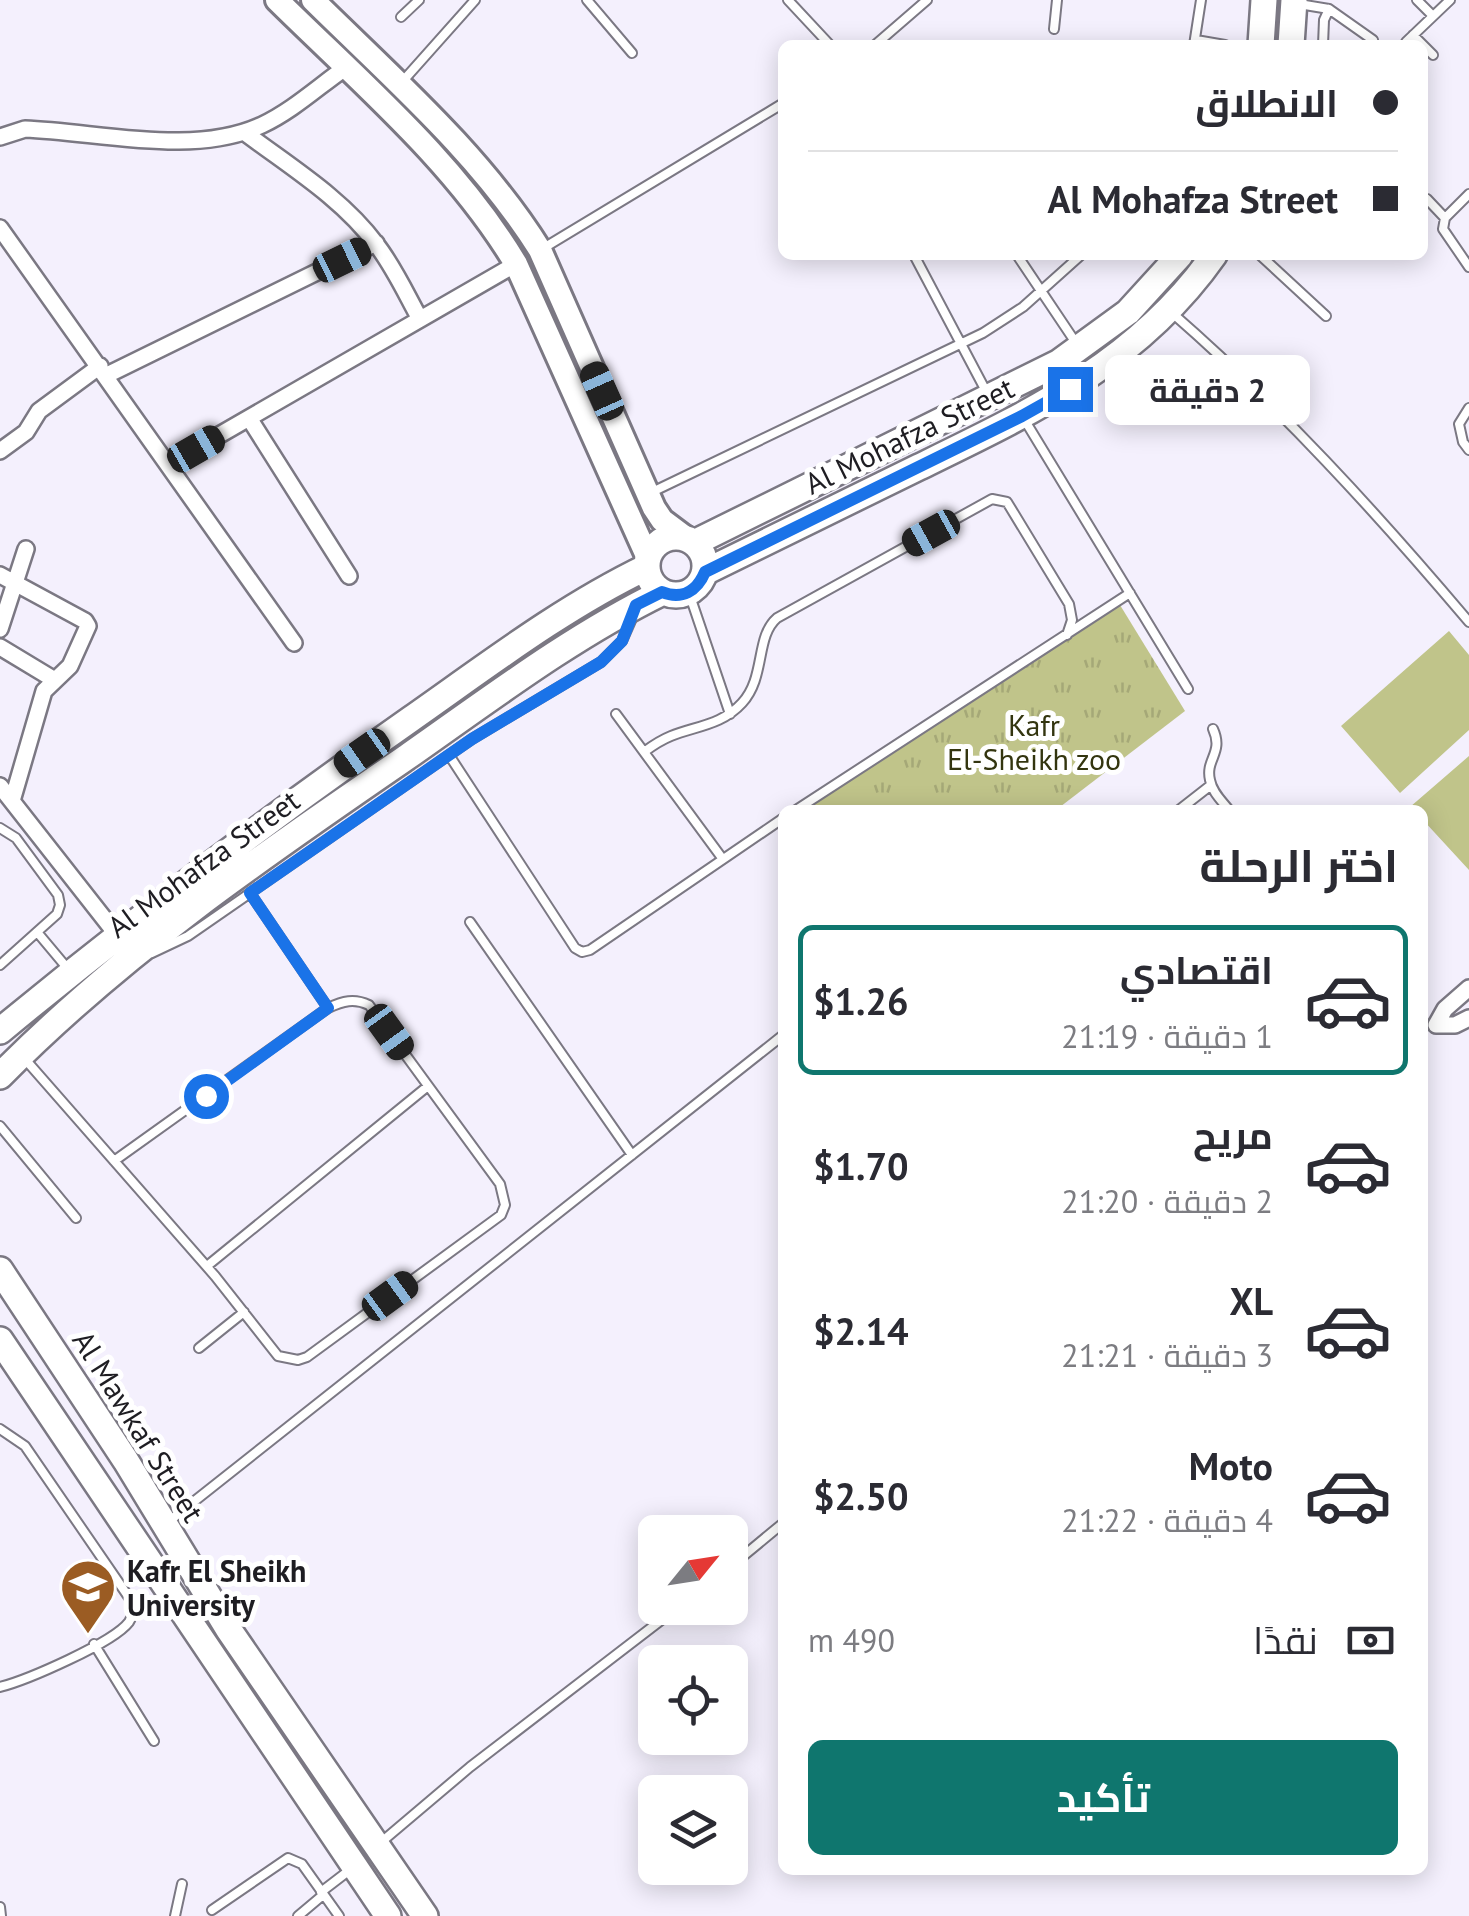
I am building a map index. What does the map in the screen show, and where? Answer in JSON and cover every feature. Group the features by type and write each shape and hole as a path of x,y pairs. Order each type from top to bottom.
{"main road":[{"path":"277,0 455,178 498,234 516,264 594,438 654,586 676,592 696,588 705,572 704,556 690,540 662,520 648,494 540,250 475,161 312,0"},
{"path":"1261,40 1264,0"},
{"path":"1292,40 1294,2"},
{"name":"Al Mohafza Street","path":"690,540 990,398 1081,350 1128,312 1175,260"},
{"name":"Al Mohafza Street","path":"705,572 1022,416 1089,378 1124,352 1168,309 1210,260"},
{"path":"594,438 618,426"},
{"path":"647,562 658,542 676,536 690,540"},
{"name":"Al Mohafza Street","path":"6,1026 211,862 552,620 647,562"},
{"name":"Al Mohafza Street","path":"0,1076 124,961 229,880 307,839 452,744 568,645 636,605 676,592"},
{"path":"6,1026 28,1048"},
{"name":"Al Mawkaf Street","path":"0,1270 229,1630 424,1916"},
{"path":"0,1340 388,1916"},
{"path":"207,1647 229,1630"}],"street":[{"path":"0,137 37,130 192,141 244,132 276,118 345,68"},
{"path":"244,132 338,204 376,243 420,319"},
{"path":"0,228 294,643"},
{"path":"0,451 26,432 39,411 103,370 376,243"},
{"path":"169,464 516,264"},
{"path":"248,418 349,576"},
{"path":"0,629 8,579 26,549"},
{"path":"8,579 87,623 88,628 74,659 53,679 42,697 12,801"},
{"path":"0,648 53,679"},
{"path":"0,786 117,936"},
{"path":"1469,988 1431,1028 1455,1025 1469,1018"}],"lane":[{"path":"401,17 419,0"},
{"path":"587,0 632,53"},
{"path":"788,0 825,40"},
{"path":"881,40 928,0"},
{"path":"1054,29 1057,0"},
{"path":"1195,40 1199,0"},
{"path":"1417,0 1433,16"},
{"path":"1413,40 1410,38 1450,0"},
{"path":"399,85 473,1"},
{"path":"1294,2 1329,8 1373,40"},
{"path":"1323,40 1329,8"},
{"path":"1428,51 1433,55"},
{"path":"540,250 778,106"},
{"path":"1469,194 1445,218 1444,234 1469,267"},
{"path":"1428,199 1445,218"},
{"path":"917,260 990,398"},
{"path":"1020,260 1081,350"},
{"path":"648,494 1003,321 1076,260"},
{"path":"1265,260 1326,316"},
{"path":"1168,309 1275,407 1394,533 1469,622"},
{"path":"1469,408 1459,424 1462,442 1469,450"},
{"path":"1022,416 1188,689"},
{"path":"644,752 668,737 714,724 730,714 753,687 760,670 765,634 772,622 998,498 1010,506 1069,604 1072,620 1067,634"},
{"path":"676,592 730,714"},
{"path":"804,805 1130,594"},
{"path":"616,714 722,858"},
{"path":"1212,729 1218,746 1210,768 1211,785 1225,805"},
{"path":"452,744 578,950 590,950 778,822"},
{"path":"1185,805 1211,785"},
{"path":"0,828 16,838 58,895 60,905 57,914 0,965"},
{"path":"124,961 174,945 250,893 307,839"},
{"path":"250,893 328,1008"},
{"path":"470,922 632,1155"},
{"path":"37,932 71,972"},
{"path":"28,1048 114,1161 207,1266 278,1356 298,1360 308,1357 501,1215 506,1205 500,1184 369,1005 348,1000 328,1008 114,1161"},
{"path":"164,1524 778,1039"},
{"path":"207,1266 428,1086"},
{"path":"0,1126 76,1218"},
{"path":"199,1348 244,1312"},
{"path":"0,1429 25,1446 130,1599 132,1617 127,1624 43,1673 0,1687"},
{"path":"748,1552 778,1527"},
{"path":"376,1846 470,1766 656,1625"},
{"path":"94,1644 154,1741"},
{"path":"212,1910 288,1858 302,1864 339,1916"},
{"path":"298,1916 354,1866"},
{"path":"175,1916 182,1884"},
{"path":"0,1907 1,1916"}],"green space":[{"name":"Kafr El-Sheikh zoo","path":"1120,605 1185,711 1063,805 812,805"},
{"path":"1449,631 1469,655 1469,730 1400,793 1341,726"},
{"path":"1469,756 1469,870 1428,825 1428,805 1412,805"}],"place":[{"name":"Kafr El Sheikh University","path":"88,1636"}],"route":[{"path":"206,1096 328,1008 250,893 472,739 601,662 613,653 629,630 636,605 662,592 680,596 688,593 696,588 705,572 1070,389"}]}
